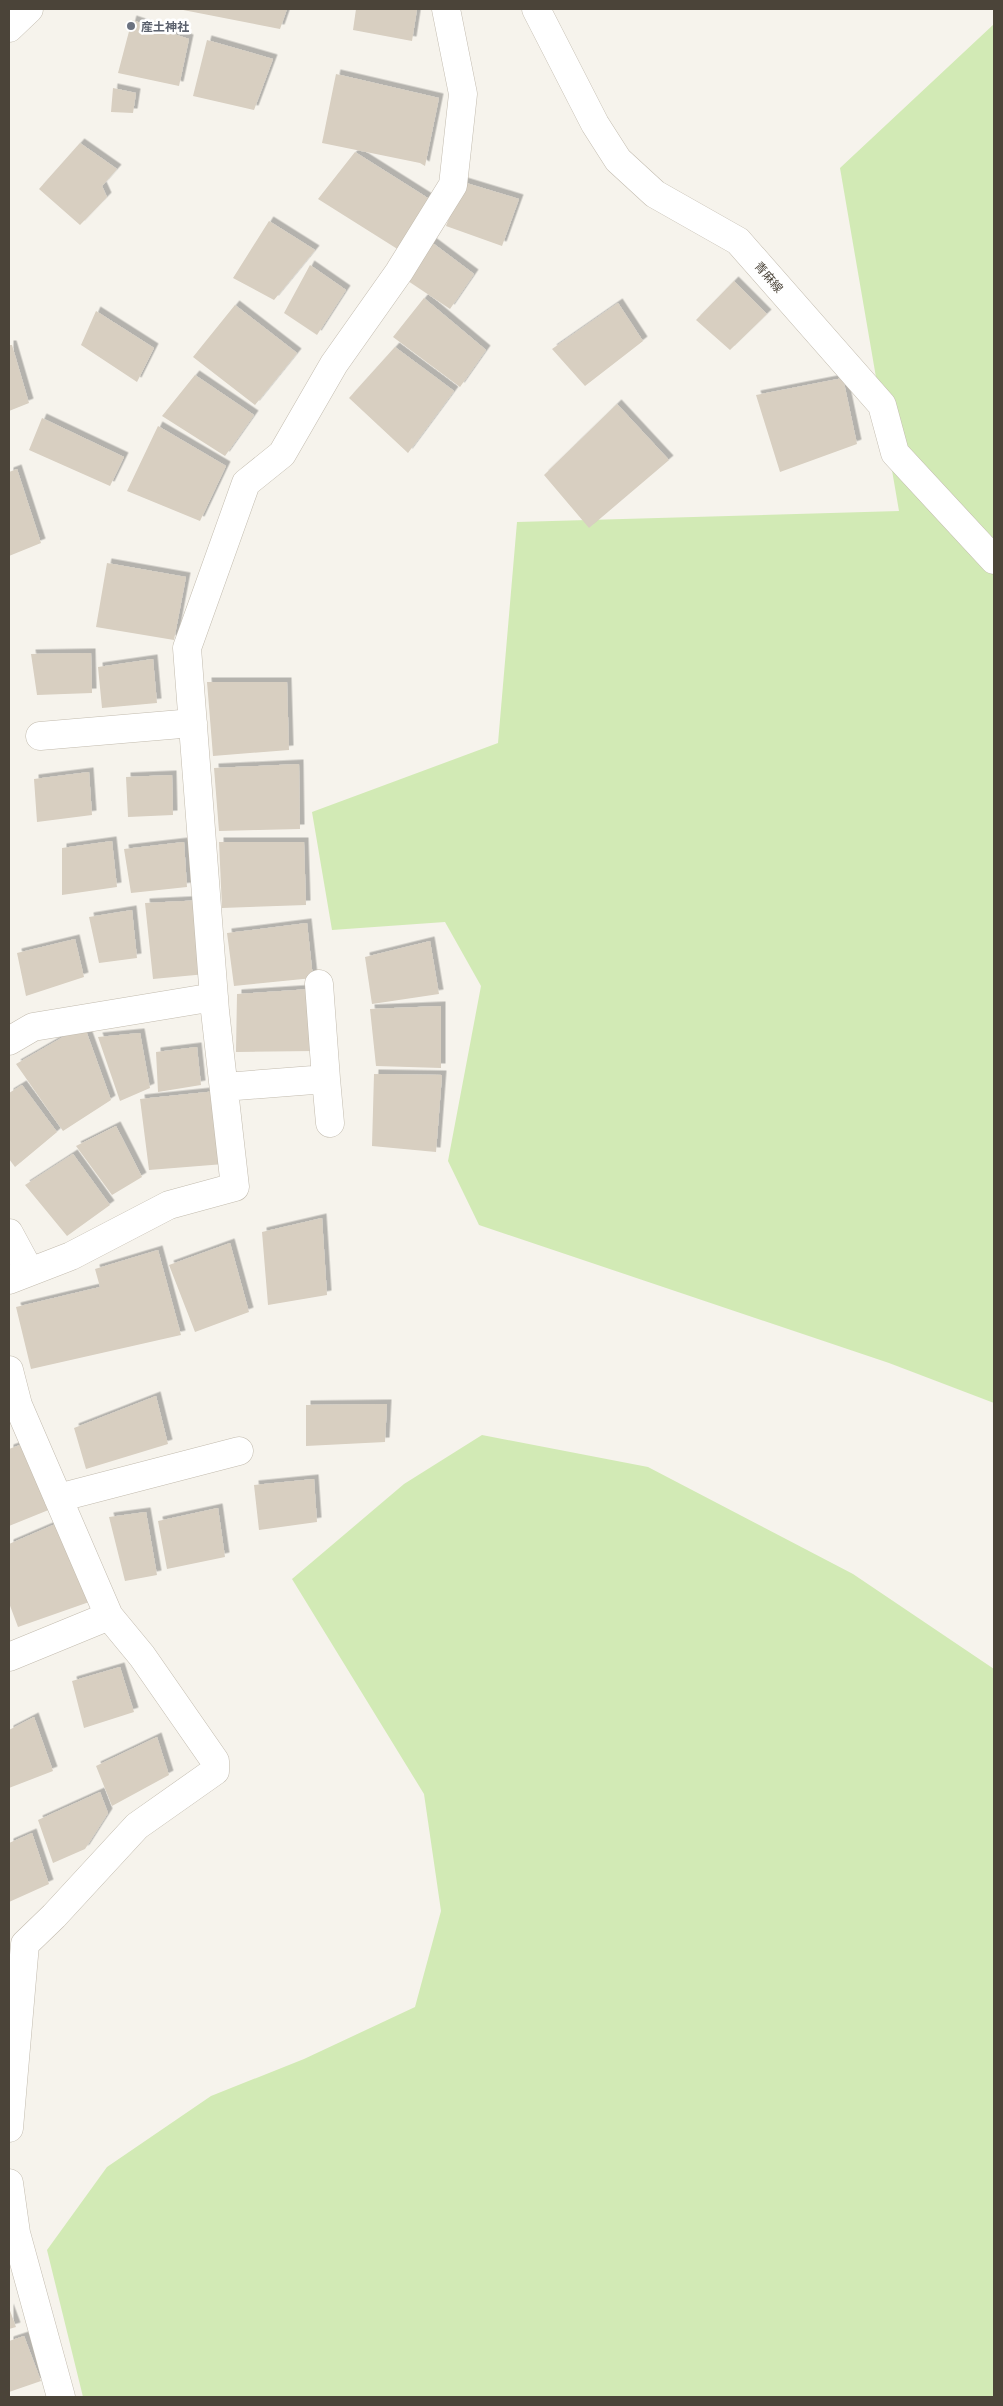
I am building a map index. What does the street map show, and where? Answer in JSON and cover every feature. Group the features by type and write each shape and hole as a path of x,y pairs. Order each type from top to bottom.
{"street":[{"path":"9,28 29,9"},
{"path":"9,1233 19,1276 71,1256 169,1206 234,1187 214,996 187,648 246,482 282,454 334,364 399,272 453,185 463,94 446,9"},
{"name":"青麻線","path":"536,9 595,124 618,160 655,194 738,241 882,405 896,453 994,560"},
{"path":"40,736 194,724"},
{"path":"318,984 330,1123"},
{"path":"9,1041 33,1027 214,996"},
{"path":"224,1086 326,1079"},
{"path":"9,1370 13,1407 58,1498 109,1616 142,1656 215,1761 215,1771 137,1826 54,1916 17,1940 9,2128"},
{"path":"58,1498 239,1451"},
{"path":"9,1657 109,1616"},
{"path":"9,2183 16,2233 61,2397"}],"green space":[{"path":"994,24 994,1403 889,1363 479,1225 448,1161 481,986 445,922 332,930 312,812 498,743 517,522 899,511 840,168"},
{"path":"482,1435 648,1467 853,1574 994,1669 994,2397 83,2397 47,2250 107,2167 211,2096 304,2059 415,2007 441,1911 424,1794 292,1579 404,1484"}],"building":[{"path":"178,9 287,9 280,29"},
{"path":"356,9 417,9 412,41 353,30"},
{"path":"132,20 189,39 179,86 118,73"},
{"path":"207,40 273,59 254,110 193,96"},
{"path":"336,74 439,98 425,166 420,163 322,143"},
{"path":"113,88 136,93 133,113 111,112"},
{"path":"80,143 117,169 102,186 107,197 80,225 39,189"},
{"path":"355,152 431,200 399,250 318,199"},
{"path":"463,182 519,199 502,246 446,226"},
{"path":"269,221 315,250 274,300 233,278"},
{"path":"430,241 474,274 450,309 408,281"},
{"path":"310,265 346,290 317,335 284,313"},
{"path":"734,281 767,314 730,350 696,320"},
{"path":"424,298 486,350 460,387 393,337"},
{"path":"618,303 643,341 585,386 552,349"},
{"path":"235,305 297,353 255,405 193,357"},
{"path":"96,311 154,348 137,382 81,345"},
{"path":"9,345 12,345 29,403 9,411"},
{"path":"395,347 454,391 408,453 349,398"},
{"path":"195,375 254,415 225,456 162,416"},
{"path":"843,378 857,444 780,472 756,395"},
{"path":"617,404 669,460 589,528 544,475"},
{"path":"42,418 124,457 110,486 29,450"},
{"path":"158,426 226,466 200,521 127,491"},
{"path":"17,469 41,543 9,556 9,472"},
{"path":"107,563 186,577 174,640 96,627"},
{"path":"91,653 92,693 37,695 31,654"},
{"path":"153,659 157,703 102,708 98,667"},
{"path":"207,682 287,682 289,750 213,756"},
{"path":"299,764 300,829 219,831 214,768"},
{"path":"89,772 92,815 37,822 34,779"},
{"path":"172,775 173,815 128,817 126,777"},
{"path":"112,841 117,887 62,895 62,848"},
{"path":"184,842 187,887 131,893 124,849"},
{"path":"219,842 304,842 306,905 222,908"},
{"path":"204,900 206,974 153,979 145,903"},
{"path":"132,910 137,958 99,963 89,917"},
{"path":"307,923 313,978 234,986 227,933"},
{"path":"75,939 84,977 26,996 17,953"},
{"path":"430,941 439,994 372,1004 365,957"},
{"path":"311,989 315,1051 236,1052 237,994"},
{"path":"441,1006 441,1068 376,1066 370,1009"},
{"path":"84,1025 111,1100 63,1131 16,1064"},
{"path":"140,1033 150,1088 120,1101 98,1037"},
{"path":"197,1047 201,1085 158,1092 156,1052"},
{"path":"374,1074 442,1075 436,1152 372,1146"},
{"path":"22,1085 57,1132 15,1167 9,1159 9,1093"},
{"path":"217,1091 224,1164 149,1170 140,1099"},
{"path":"116,1126 142,1177 112,1195 76,1146"},
{"path":"73,1154 110,1205 67,1236 25,1185"},
{"path":"322,1218 327,1295 268,1305 262,1232"},
{"path":"230,1243 249,1312 195,1332 169,1265"},
{"path":"158,1250 181,1335 31,1369 16,1307 100,1287 95,1269"},
{"path":"156,1396 168,1444 86,1469 74,1428"},
{"path":"387,1404 385,1442 306,1446 306,1405"},
{"path":"28,1442 51,1509 9,1526 9,1449"},
{"path":"314,1479 317,1522 259,1530 254,1485"},
{"path":"218,1508 225,1557 167,1569 158,1521"},
{"path":"146,1512 157,1575 125,1581 109,1517"},
{"path":"60,1522 92,1601 18,1627 9,1603 9,1544"},
{"path":"120,1667 134,1712 84,1728 72,1681"},
{"path":"34,1717 53,1771 9,1788 9,1730"},
{"path":"157,1737 169,1775 112,1806 96,1766"},
{"path":"100,1792 108,1813 85,1849 53,1863 38,1820"},
{"path":"32,1833 49,1884 9,1902 9,1843"},
{"path":"9,2308 16,2327 9,2329"},
{"path":"24,2336 41,2381 9,2392 9,2341"}],"place":[{"name":"産土神社","path":"131,26"}]}
